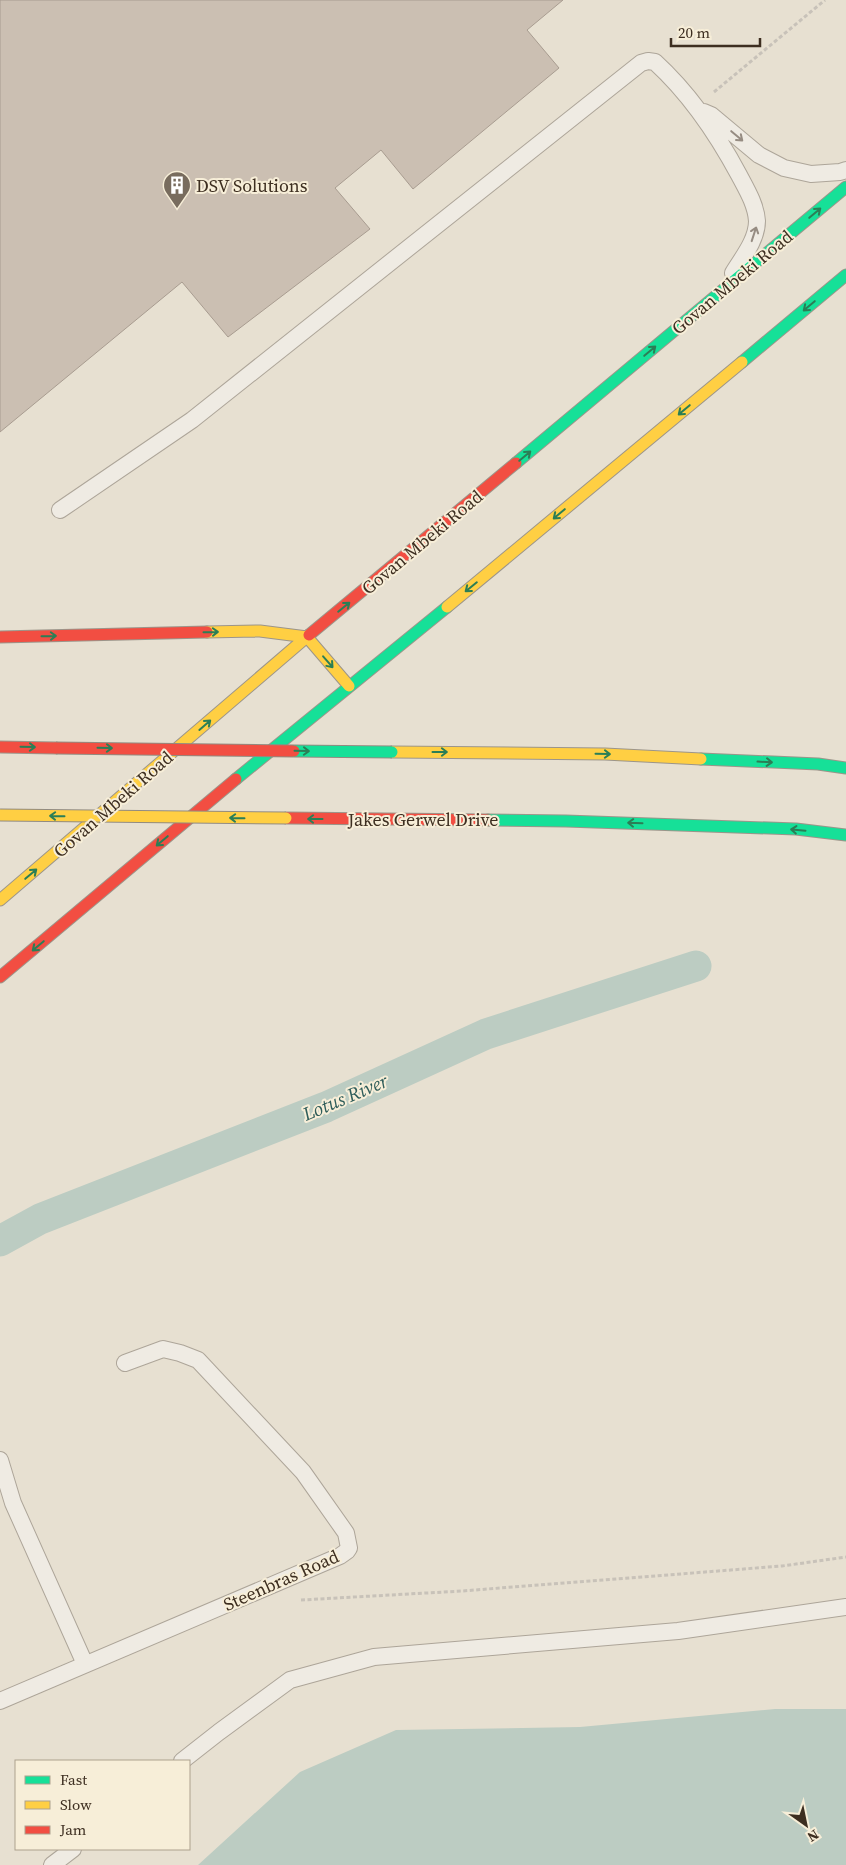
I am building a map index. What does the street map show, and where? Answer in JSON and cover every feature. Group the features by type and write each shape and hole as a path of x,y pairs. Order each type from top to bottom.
{"main road":[{"name":"Govan Mbeki Road","path":"0,900 307,638 846,187"},
{"path":"0,978 846,274"},
{"path":"0,637 260,631 307,638 349,686"},
{"path":"0,746 605,754 818,764 846,768"},
{"name":"Jakes Gerwel Drive","path":"0,815 566,821 796,829 846,835"}],"lane":[{"path":"60,510 192,420 641,63 655,62 687,95 722,144 750,194 755,208 757,222 754,237 721,292"},
{"path":"697,110 711,115 759,155 784,168 811,174 846,170"},
{"name":"Steenbras Road","path":"0,1701 340,1556 347,1552 349,1548 346,1533 302,1472 198,1360 163,1349 125,1363"},
{"path":"0,1460 13,1503 85,1664"},
{"path":"183,1760 290,1680 374,1656 678,1631 846,1607"},
{"path":"52,1865 72,1850"}],"path":[{"path":"697,110 717,90 825,0"},
{"path":"297,1600 443,1592 782,1566 846,1558"}],"shaded area":[{"path":"775,1709 846,1709 846,1865 198,1865 300,1772 396,1730 580,1727"}],"building":[{"name":"DSV Solutions","path":"0,0 563,0 527,30 559,68 413,189 381,150 335,188 370,229 228,337 182,282 0,432"}],"waterway":[{"name":"Lotus River","path":"0,1241 40,1219 326,1107 486,1034 696,966"}],"traffic: fast":[{"path":"516,463 846,187"},
{"path":"742,362 846,275"},
{"path":"236,779 447,607"},
{"path":"294,751 392,752"},
{"path":"701,759 818,764 846,768"},
{"path":"488,820 796,829 846,835"}],"traffic: slow":[{"path":"447,607 742,362"},
{"path":"207,632 260,631 307,637 349,686"},
{"path":"0,900 309,635"},
{"path":"392,752 605,754 701,759"},
{"path":"0,815 286,818"}],"traffic: jam":[{"path":"309,635 516,463"},
{"path":"0,637 207,632"},
{"path":"0,747 56,748"},
{"path":"56,748 294,751"},
{"path":"0,977 236,779"},
{"path":"286,818 488,820"}],"place":[{"name":"DSV Solutions","path":"177,209"}]}
